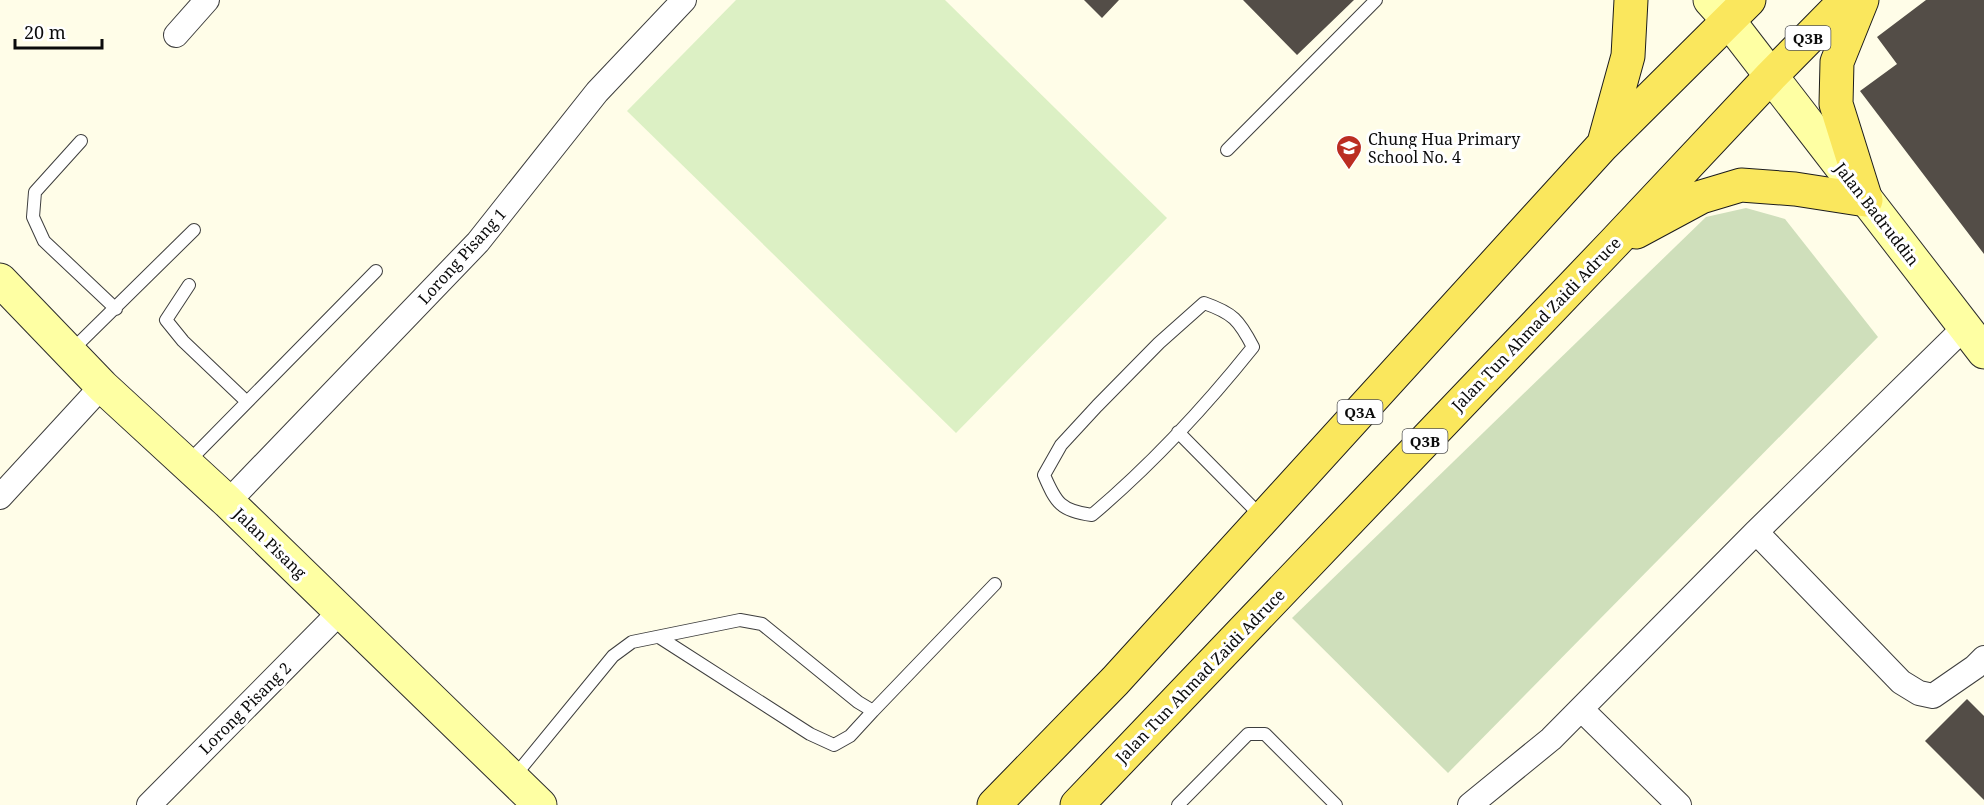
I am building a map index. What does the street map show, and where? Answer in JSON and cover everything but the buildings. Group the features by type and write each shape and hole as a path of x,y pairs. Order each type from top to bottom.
{"main road":[{"path":"1604,145 1628,56 1631,0"},
{"name":"Jalan Tun Ahmad Zaidi Adruce","path":"1077,805 1846,0"},
{"path":"1613,244 1701,197 1741,186 1795,189 1866,200 1836,104 1837,62 1862,0"},
{"name":"Q3A","path":"994,805 1114,681 1729,7"}],"street":[{"path":"176,35 207,0"},
{"name":"Lorong Pisang 1","path":"228,502 478,242 597,92 684,0"},
{"name":"Jalan Badruddin","path":"1729,7 1771,76 1974,340"},
{"name":"Jalan Pisang","path":"0,280 102,386 228,502 540,805"},
{"path":"1470,805 1551,739 1756,532 1974,340"},
{"path":"0,498 102,386"},
{"path":"1756,532 1901,682 1919,693 1933,696 1981,667"},
{"name":"Lorong Pisang 2","path":"149,805 340,612"},
{"path":"1581,709 1679,805"}],"lane":[{"path":"1227,150 1376,0"},
{"path":"81,141 35,192 33,217 44,241 116,309"},
{"path":"71,352 194,230"},
{"path":"187,463 376,271"},
{"path":"189,285 166,320 183,341 247,402"},
{"path":"1204,303 1227,311 1244,329 1253,347 1216,393 1178,432 1121,490 1092,515 1073,513 1054,499 1044,475 1061,446 1159,343 1204,303"},
{"path":"1178,432 1263,518"},
{"path":"659,637 810,734 834,745 850,736 995,584"},
{"path":"512,778 613,656 632,642 740,620 762,624 858,702 873,711"},
{"path":"1178,805 1248,734 1265,734 1336,805"}],"green space":[{"path":"736,0 945,0 1167,218 956,433 627,111"},
{"path":"1746,208 1785,219 1878,337 1448,773 1292,618 1706,217"}],"place":[{"name":"Chung Hua Primary School No. 4","path":"1349,171"}]}
